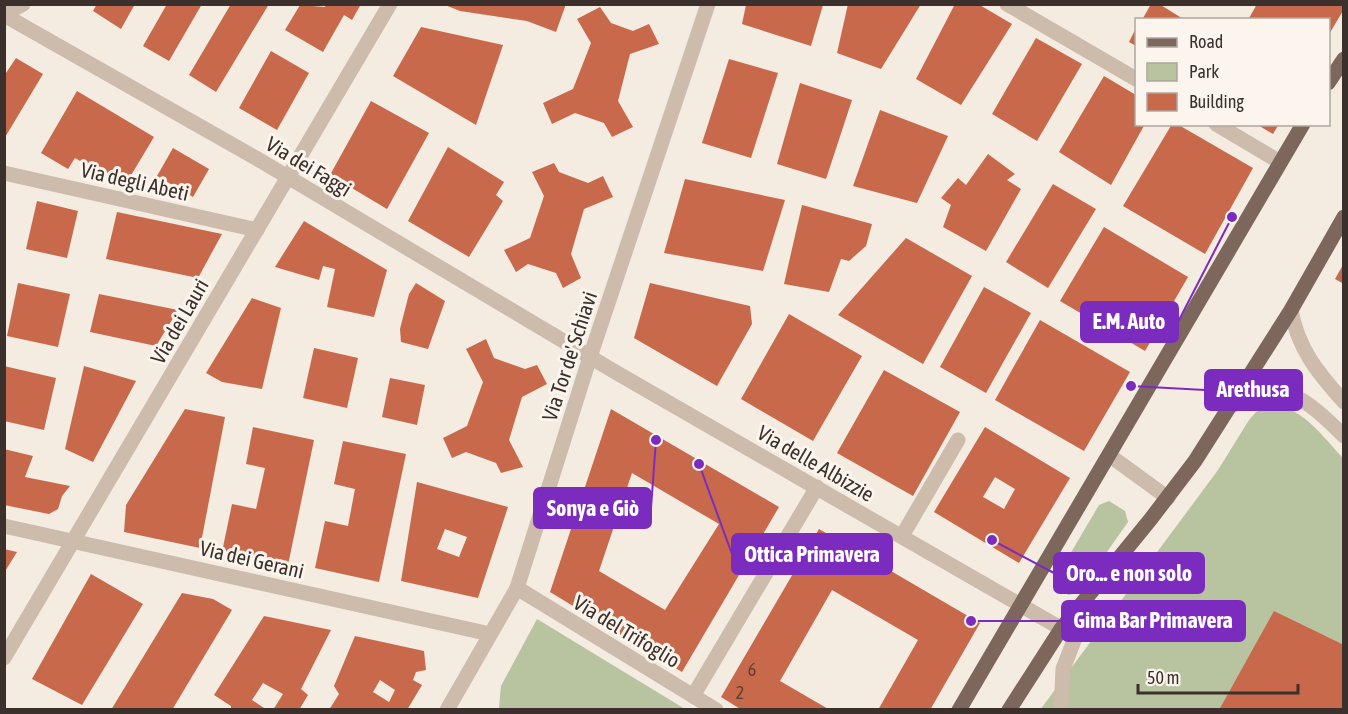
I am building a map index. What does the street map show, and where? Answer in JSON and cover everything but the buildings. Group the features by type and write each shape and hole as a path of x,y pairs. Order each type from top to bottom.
{"main road":[{"path":"1330,81 1344,59"},
{"path":"958,710 1022,605 1302,126"},
{"path":"1009,710 1061,629 1168,498 1291,310 1344,217"}],"street":[{"path":"4,15 23,4"},
{"name":"Via dei Lauri","path":"4,658 76,540 390,4"},
{"name":"Via Tor de' Schiavi","path":"447,710 517,588 590,357 708,4"},
{"path":"1007,4 1135,78"},
{"name":"Via dei Faggi","path":"4,15 289,178 590,357"},
{"path":"1219,126 1280,162"},
{"name":"Via degli Abeti","path":"4,173 257,230"},
{"path":"1291,310 1302,349 1344,402"},
{"name":"Via delle Albizzie","path":"590,357 1061,629"},
{"path":"1228,408 1259,392 1280,393 1310,404 1344,436"},
{"path":"902,536 957,440"},
{"path":"1109,455 1168,498"},
{"path":"693,696 817,487"},
{"name":"Via dei Gerani","path":"4,526 76,540 490,634"},
{"name":"Via del Trifoglio","path":"517,588 716,710"},
{"path":"1060,710 1063,669 1075,638 1061,629"}],"green space":[{"path":"1275,405 1304,418 1343,458 1343,709 1040,710 1218,470 1249,420 1256,412"},
{"path":"1109,501 1125,511 1128,522 1078,593 1068,595 1056,587 1056,578 1099,505"},
{"path":"537,619 685,709 499,708 501,686"}],"place":[{"name":"E.M. Auto","path":"1232,217"},
{"name":"Arethusa","path":"1131,386"},
{"name":"Sonya e Giò","path":"656,440"},
{"name":"Ottica Primavera","path":"699,464"},
{"name":"Oro... e non solo","path":"992,540"},
{"name":"Gima Bar Primavera","path":"971,621"}]}
